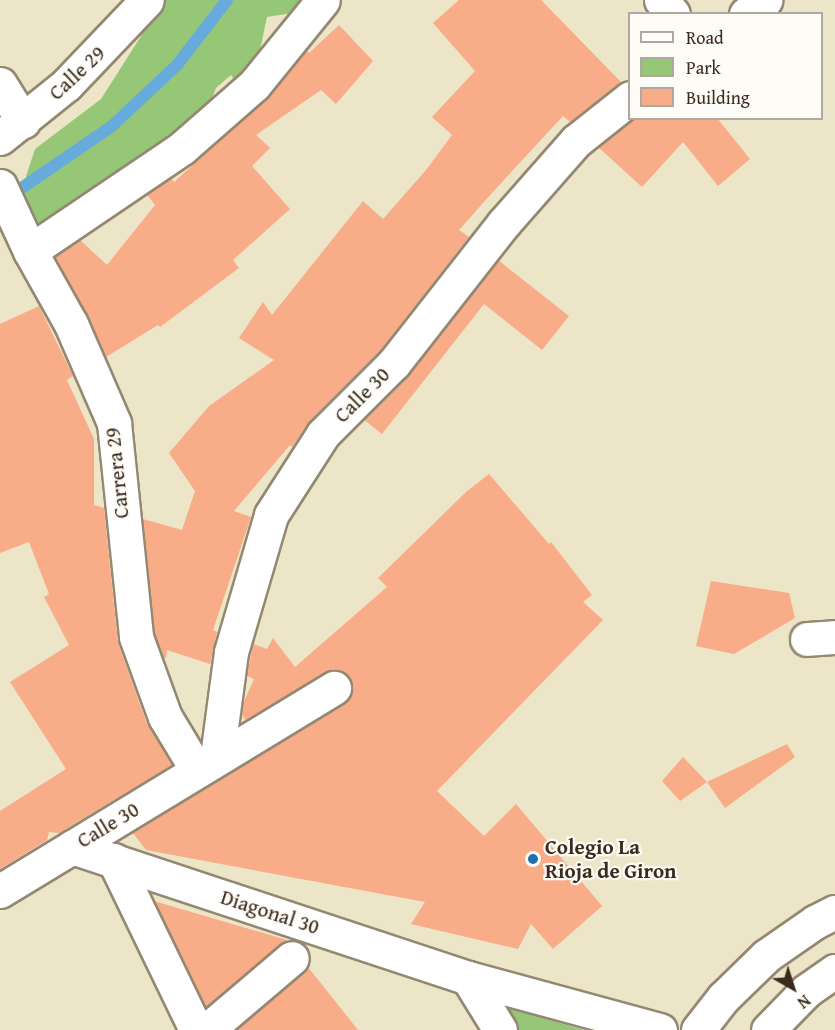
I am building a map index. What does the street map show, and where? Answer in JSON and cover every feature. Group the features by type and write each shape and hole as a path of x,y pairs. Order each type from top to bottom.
{"main road":[{"name":"Calle 29","path":"11,129 66,85 147,0"},
{"path":"28,244 182,148 254,86 323,0"},
{"path":"661,0 671,12"},
{"path":"749,12 765,0"},
{"path":"0,84 11,129"},
{"name":"Calle 30","path":"207,764 231,652 271,515 323,434 394,363 503,224 576,141 628,100"},
{"name":"Carrera 29","path":"0,186 71,324 114,423 136,637 165,717 207,764"},
{"name":"Calle 30","path":"0,891 334,688"},
{"name":"Diagonal 30","path":"72,847 468,978 660,1030"},
{"path":"114,860 196,1030"},
{"path":"698,1030 723,998 766,956 815,922 835,912"},
{"path":"207,1030 291,958"},
{"path":"768,1030 806,991 835,971"},
{"path":"468,978 500,1030"}],"green space":[{"path":"164,0 302,0 305,11 267,17 257,64 240,88 231,75 216,88 201,126 42,229 19,198 35,149 101,99"},
{"path":"502,1006 584,1030 517,1030"}],"building":[{"path":"459,0 541,0 621,82 570,122 563,116 491,194 459,230 469,237 380,351 310,421 292,447 290,445 234,511 251,517 213,630 217,632 210,664 167,650 166,658 164,658 154,633 143,519 182,530 195,491 169,453 209,406 274,360 239,338 263,302 272,315 363,201 383,219 426,170 452,135 432,117 475,71 433,23"},
{"path":"339,25 373,61 336,104 321,90 256,135 270,148 252,166 290,209 233,260 239,268 160,327 158,325 106,357 87,315 55,257 80,240 107,265 155,205 147,195 171,178 174,182 266,99 306,50 309,53"},
{"path":"632,120 719,120 750,159 718,186 683,142 642,187 598,147"},
{"path":"498,260 569,316 542,350 484,304 382,434 364,420 409,375"},
{"path":"39,306 73,376 67,380 94,439 94,505 104,508 118,643 147,724 172,765 59,833 49,832 47,840 0,869 0,811 66,769 10,682 69,645 44,597 49,594 29,542 0,553 0,324"},
{"path":"489,474 549,544 551,542 592,595 583,602 603,620 437,791 484,836 516,804 602,906 553,949 531,924 518,949 411,924 425,902 146,850 132,832 344,704 351,696 353,687 350,678 342,671 333,669 245,720 242,714 243,704 254,679 247,676 253,644 267,649 273,638 295,667 387,587 378,578 466,492"},
{"path":"711,581 789,593 795,618 734,654 696,646"},
{"path":"787,744 795,757 725,808 707,782"},
{"path":"683,757 707,782 680,801 662,781"},
{"path":"154,901 287,940 206,1007"},
{"path":"308,967 358,1030 236,1030 304,972"}],"waterway":[{"path":"7,198 112,126 177,65 227,0"}],"place":[{"name":"Colegio La Rioja de Giron","path":"533,859"}]}
